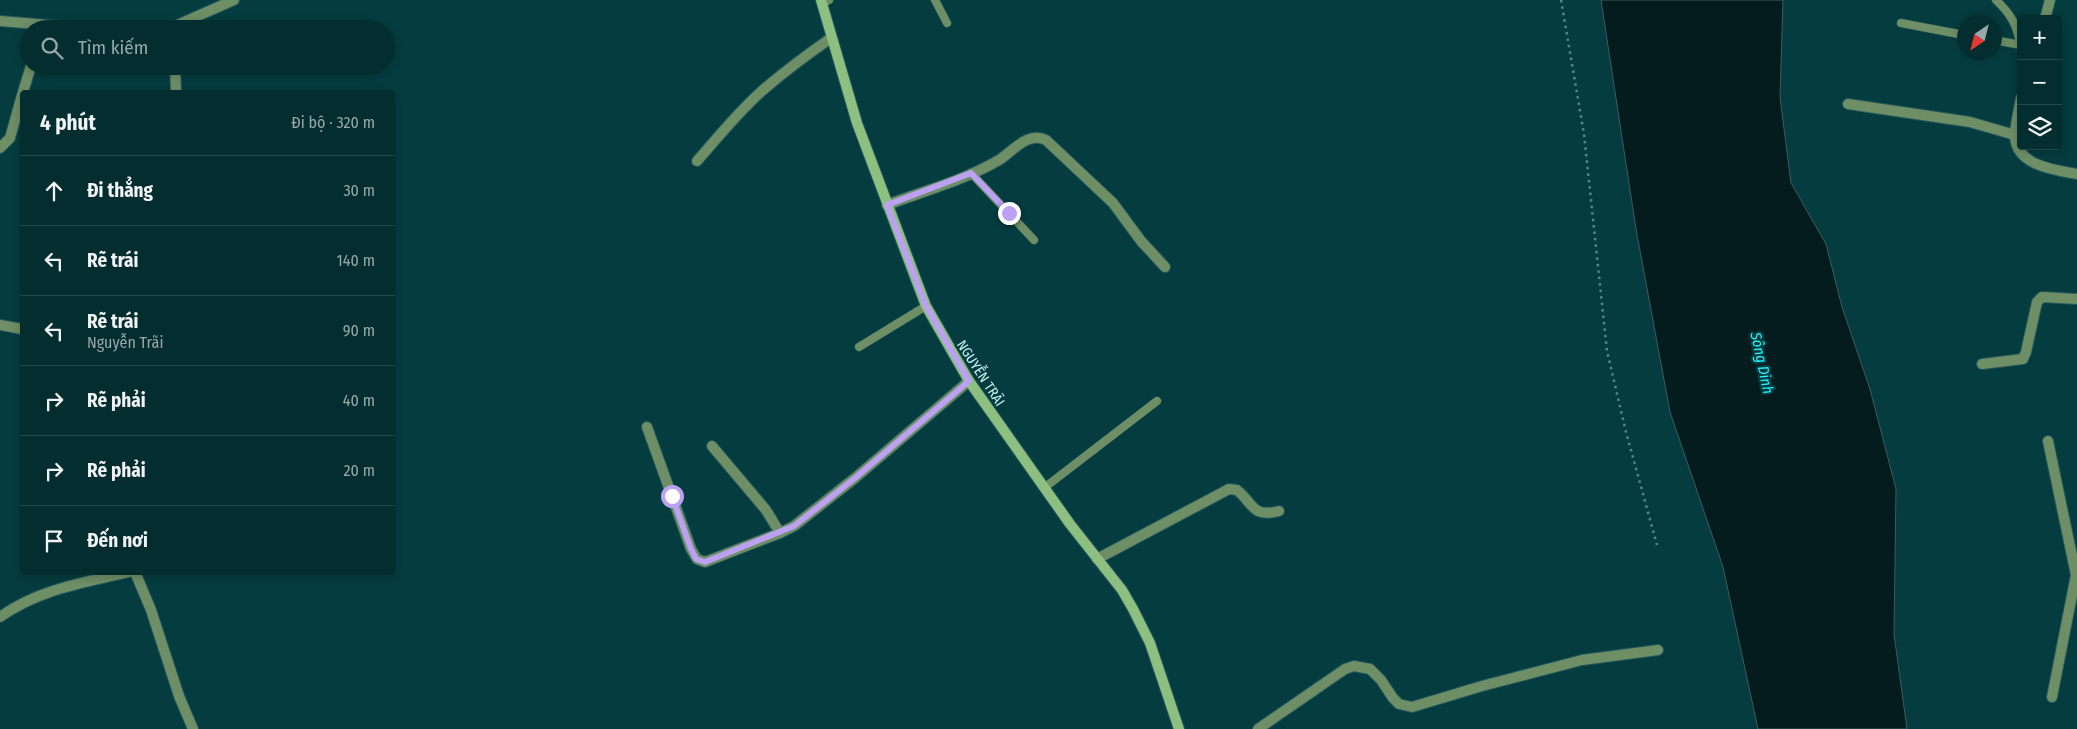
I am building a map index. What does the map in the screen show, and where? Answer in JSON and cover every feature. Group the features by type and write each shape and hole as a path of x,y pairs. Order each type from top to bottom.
{"main road":[{"name":"NGUYỄN TRÃI","path":"824,1 831,38 857,123 926,306 969,381 1044,488 1122,590 1143,626 1161,672 1179,729"}],"street":[{"path":"192,20 234,0"},
{"path":"2045,15 2050,0"},
{"path":"0,21 20,24"},
{"path":"698,161 735,117 762,91 785,71 831,38"},
{"path":"24,90 28,75"},
{"path":"175,75 176,90"},
{"path":"0,148 10,138 20,104"},
{"path":"1848,104 1970,122 2015,135"},
{"path":"2020,105 2015,135 2018,148 2029,160 2077,174"},
{"path":"887,205 971,173 999,160 1028,139 1035,137 1046,140 1113,203 1164,267"},
{"path":"1982,364 2023,360 2037,302 2042,297 2077,299"},
{"path":"0,326 20,329"},
{"path":"648,427 691,549 696,559 705,562 794,526 855,478 969,381"},
{"path":"2048,441 2076,575 2052,696"},
{"path":"712,446 766,510 780,533"},
{"path":"1097,559 1229,489 1237,490 1257,512 1266,514 1279,511"},
{"path":"0,617 18,604 38,595 117,575"},
{"path":"136,575 151,610 179,696 193,729"},
{"path":"1258,729 1345,669 1354,666 1370,669 1399,704 1412,708 1491,684 1582,660 1658,650"}],"lane":[{"path":"935,0 947,23"},
{"path":"1996,0 2017,28"},
{"path":"1901,23 1957,34"},
{"path":"2002,42 2017,44"},
{"path":"971,173 1034,240"},
{"path":"859,347 926,306"},
{"path":"1044,488 1157,401"}],"path":[{"path":"1560,0 1584,134 1606,351 1657,545"}],"water":[{"name":"Sông Dinh","path":"1601,0 1783,0 1780,97 1791,183 1826,244 1842,307 1870,389 1896,489 1894,634 1907,729 1758,729 1723,567 1670,412 1636,229"}],"route":[{"path":"672,496 691,549 696,559 705,562 794,526 855,478 969,381 952,355 926,306 887,205 971,173 1009,213"}]}
